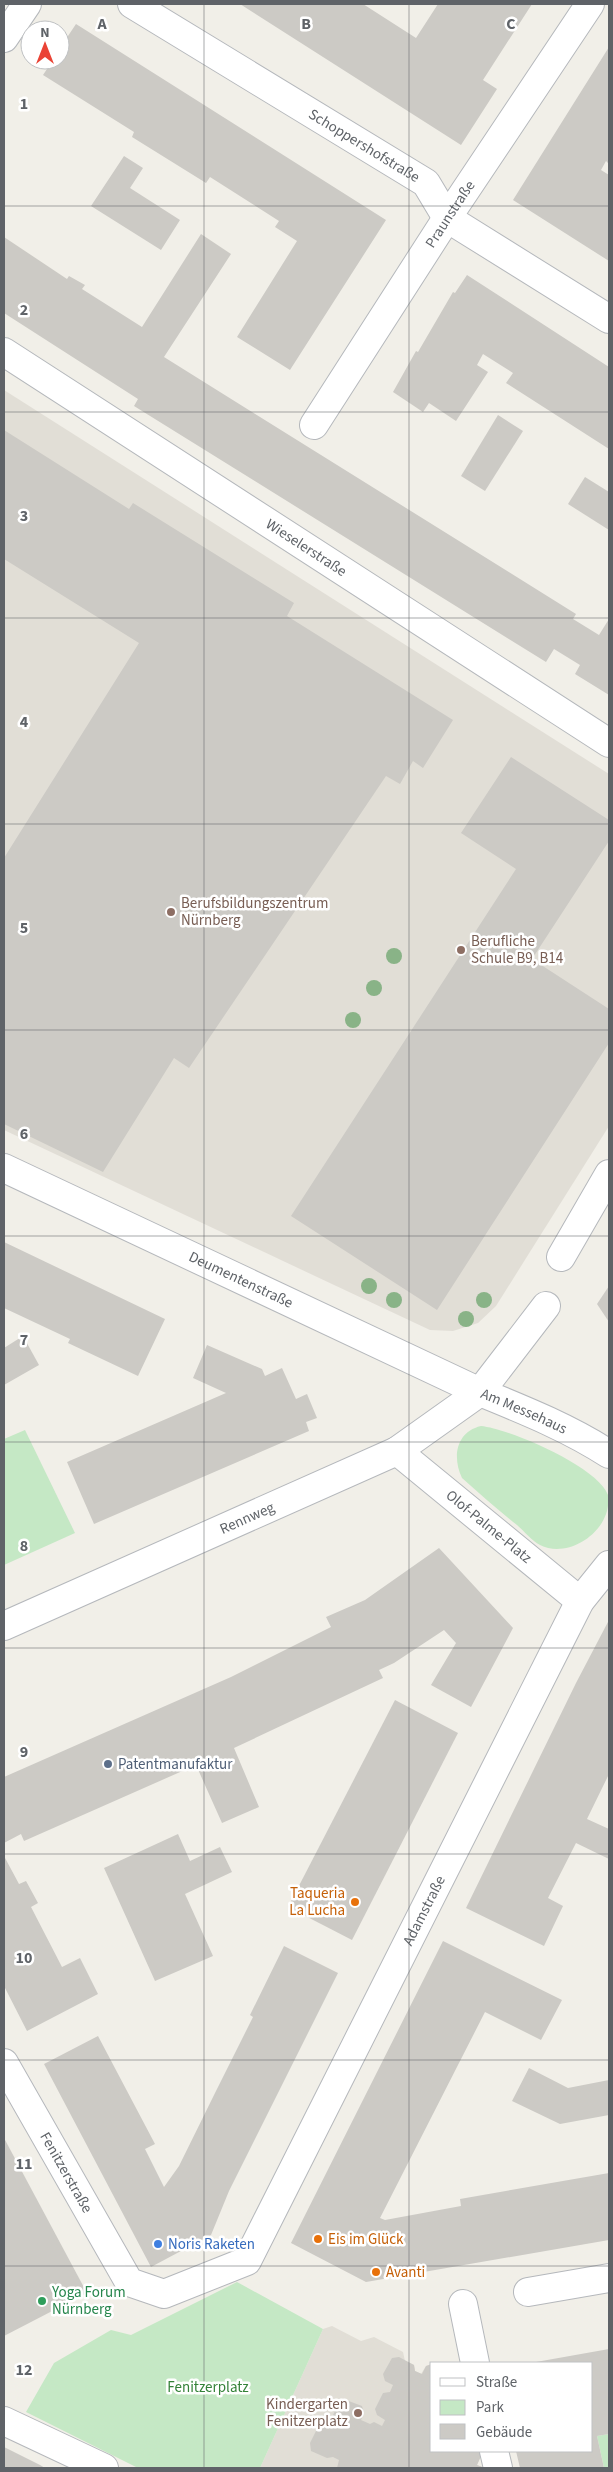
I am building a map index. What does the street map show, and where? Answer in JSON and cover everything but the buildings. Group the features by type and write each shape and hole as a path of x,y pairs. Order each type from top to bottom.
{"street":[{"path":"4,38 27,4"},
{"name":"Schoppershofstraße","path":"132,4 426,183 447,218 609,319"},
{"name":"Praunstraße","path":"314,425 447,218 590,4"},
{"name":"Wieselerstraße","path":"4,352 609,743"},
{"name":"Deumentenstraße","path":"4,1168 480,1392"},
{"path":"561,1257 609,1174"},
{"name":"Am Messehaus","path":"546,1306 480,1392 588,1441 609,1454"},
{"name":"Rennweg","path":"4,1626 397,1451 480,1392"},
{"name":"Olof-Palme-Platz","path":"397,1451 580,1601"},
{"name":"Adamstraße","path":"129,2282 164,2294 247,2261 580,1601 609,1565"},
{"name":"Fenitzerstraße","path":"4,2063 129,2282"},
{"path":"528,2292 609,2278"},
{"path":"463,2304 475,2362"},
{"path":"4,2421 104,2468"},
{"path":"494,2452 498,2468"}],"shaded area":[{"path":"4,390 609,774 609,1126 496,1306 478,1323 453,1331 430,1330 4,1130"},
{"name":"Kindergarten Fenitzerplatz","path":"332,2326 361,2341 374,2337 403,2352 405,2361 414,2365 415,2371 421,2374 426,2366 430,2365 430,2452 480,2452 481,2456 477,2465 484,2468 260,2468 323,2329"}],"green space":[{"path":"481,1426 512,1434 552,1451 588,1473 601,1484 608,1495 608,1508 604,1520 596,1530 587,1539 576,1545 551,1549 540,1545 462,1478 457,1462 458,1446 466,1434"},
{"path":"25,1430 75,1533 4,1565 4,1439"},
{"name":"Fenitzerplatz","path":"237,2282 323,2329 260,2468 138,2468 26,2412 54,2363 111,2330 131,2335"},
{"path":"609,2434 609,2468 604,2468 597,2436"}],"place":[{"name":"Berufsbildungszentrum Nürnberg","path":"171,912"},
{"name":"Berufliche Schule B9, B14","path":"461,950"},
{"name":"Patentmanufaktur","path":"108,1764"},
{"name":"Taqueria La Lucha","path":"355,1902"},
{"name":"Eis im Glück","path":"318,2239"},
{"name":"Noris Raketen","path":"158,2244"},
{"name":"Avanti","path":"376,2272"},
{"name":"Yoga Forum Nürnberg","path":"42,2301"},
{"name":"Kindergarten Fenitzerplatz","path":"358,2413"}]}
